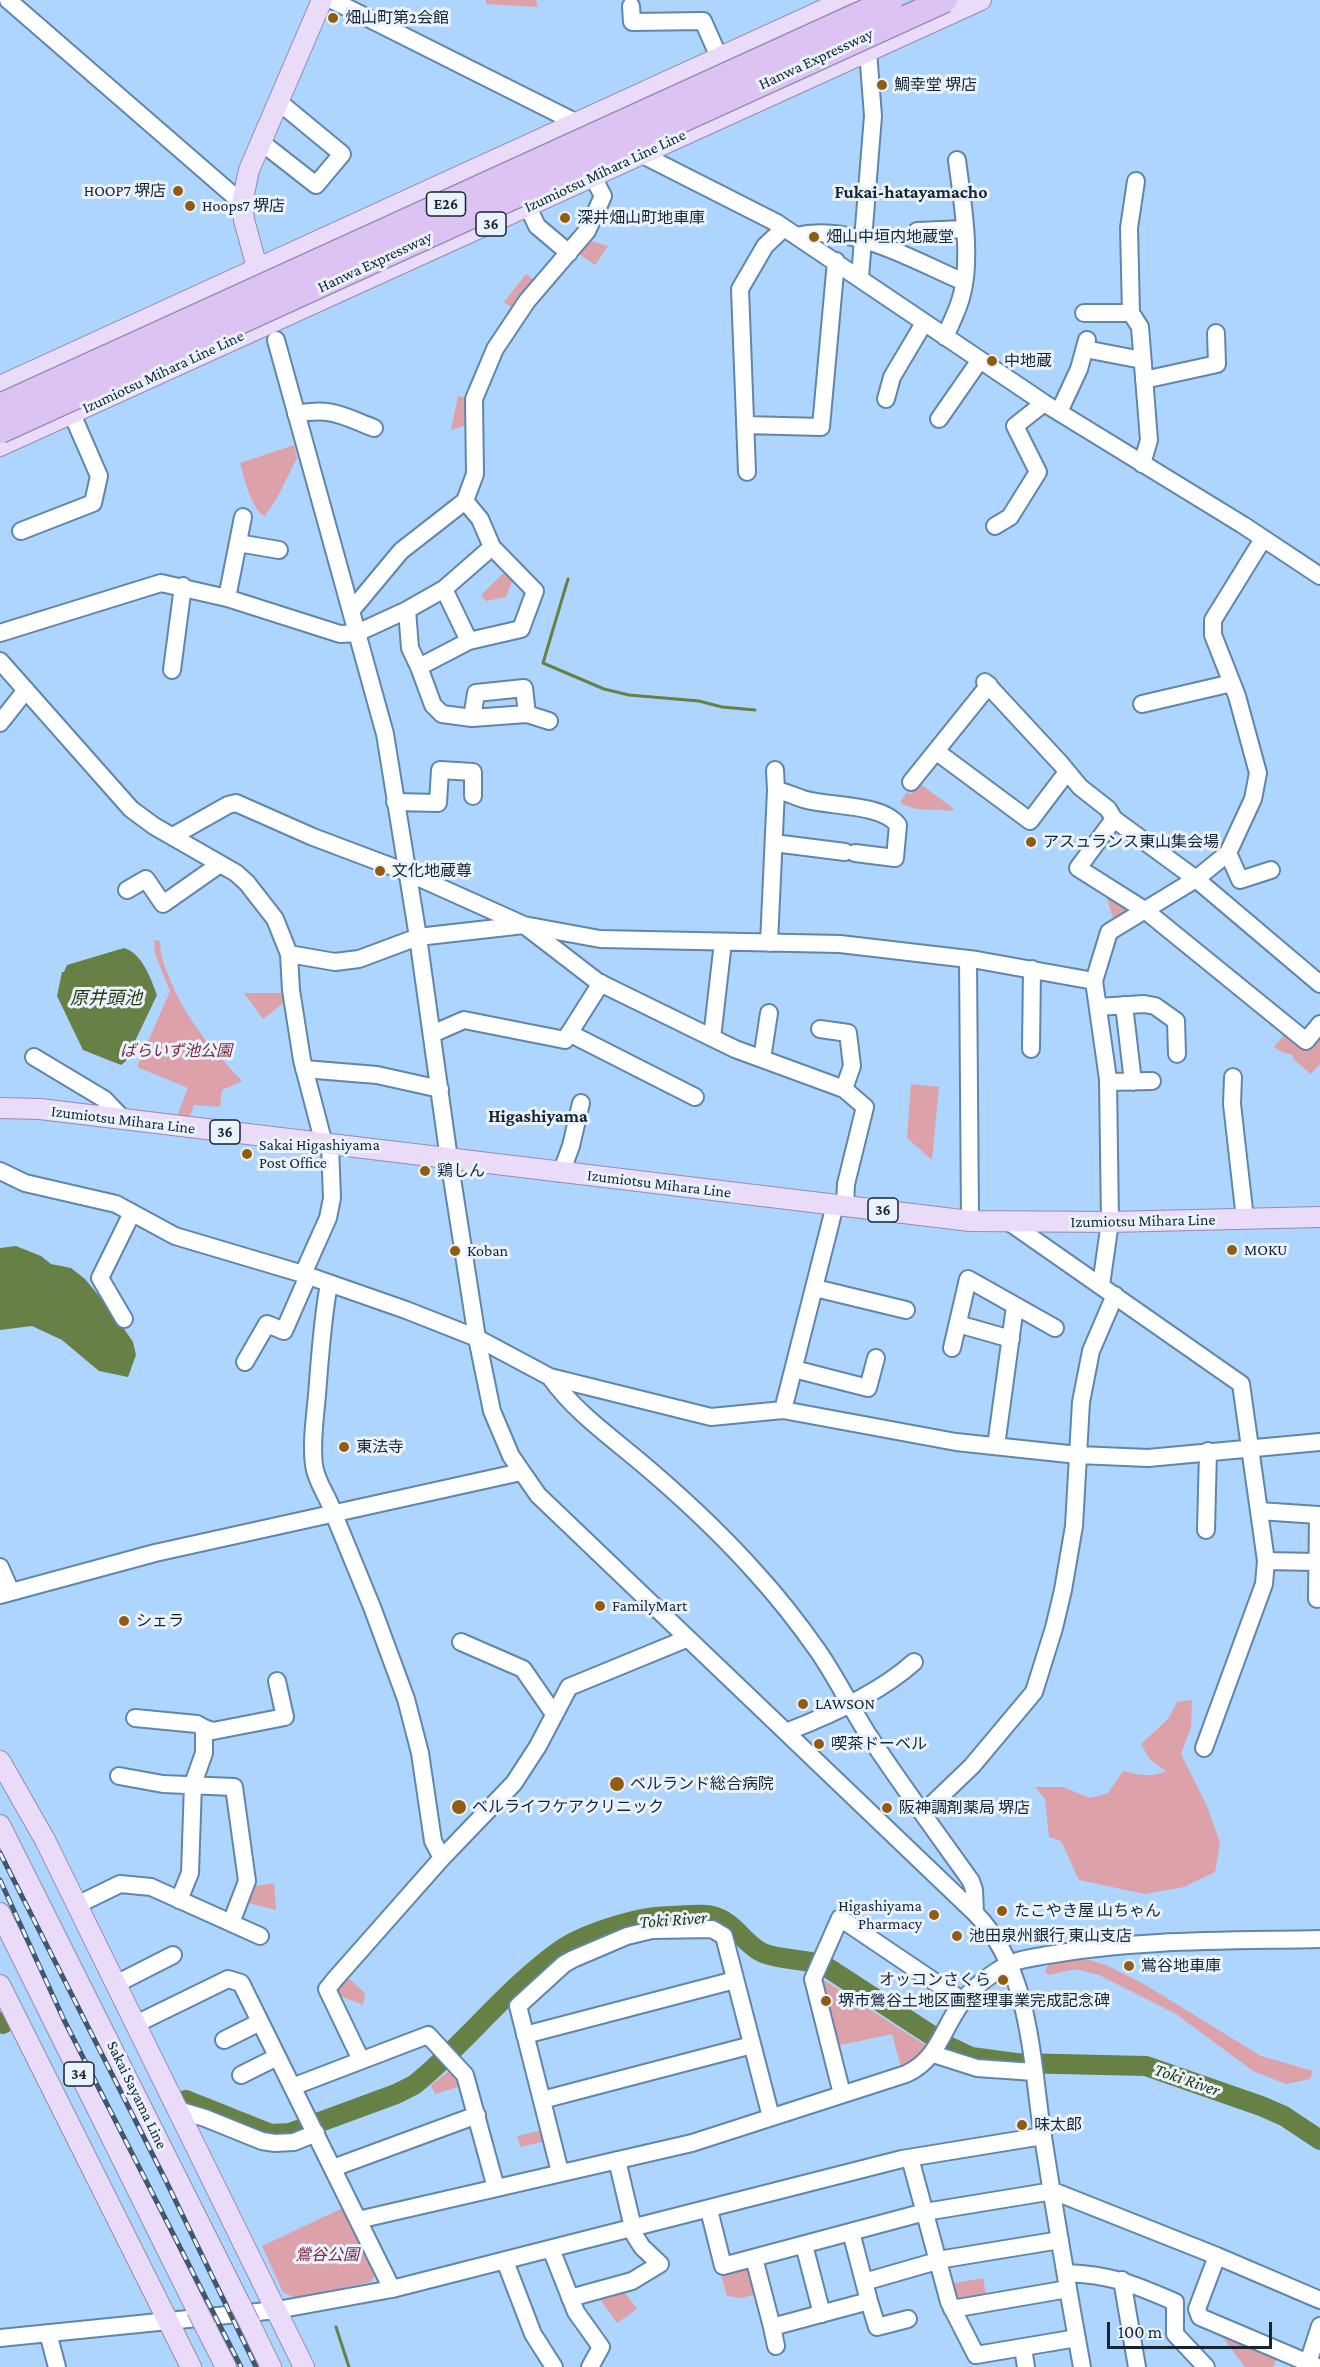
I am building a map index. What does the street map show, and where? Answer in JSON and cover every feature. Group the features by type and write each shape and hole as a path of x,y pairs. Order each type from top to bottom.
{"highway":[{"name":"Hanwa Expressway","path":"0,406 891,0"},
{"name":"Hanwa Expressway","path":"0,431 945,0"}],"main road":[{"path":"274,331 244,220 242,203 249,170 322,0"},
{"path":"0,386 845,0"},
{"name":"Izumiotsu Mihara Line Line","path":"0,446 274,331 641,154 981,0"},
{"name":"Izumiotsu Mihara Line","path":"0,1108 40,1109 970,1221 1110,1222 1320,1217"},
{"path":"0,1761 45,1840 304,2367"},
{"name":"Sakai Sayama Line","path":"0,1825 271,2367"},
{"name":"34","path":"0,1913 226,2367"},
{"path":"0,1985 191,2367"}],"street":[{"path":"8,0 242,203"},
{"path":"332,0 777,223 1044,403 1263,538 1320,576"},
{"path":"860,0 868,51 873,116 860,277"},
{"path":"631,6 632,22 703,21 719,57"},
{"path":"261,142 316,185 342,154 279,102"},
{"path":"945,337 962,294 964,282 965,229 957,160"},
{"path":"351,611 401,550 465,501 475,474 474,399 495,348 527,301 587,231 603,196 593,177"},
{"path":"1136,181 1129,228 1131,313 1140,327 1149,440 1142,464"},
{"path":"528,207 537,226 569,253"},
{"path":"917,231 965,229"},
{"path":"747,472 740,289 765,246 790,232 834,233 863,239 964,282"},
{"path":"745,425 821,427 836,261"},
{"path":"1084,313 1131,313"},
{"path":"886,399 892,377 924,323"},
{"path":"274,331 385,734 418,937 477,1338 492,1411 500,1432 521,1472 538,1495 975,1913 996,1940 1008,1964 1022,2003 1082,2367"},
{"path":"1144,380 1217,364 1216,333"},
{"path":"1059,412 1079,369 1086,344 1142,360"},
{"path":"939,419 980,360"},
{"path":"995,526 1010,518 1038,472 1016,426 1044,403"},
{"path":"296,414 313,410 330,411 374,428"},
{"path":"21,531 93,503 99,476 72,414"},
{"path":"419,667 469,641 521,629 535,591 492,547 480,519 465,501"},
{"path":"227,598 243,517"},
{"path":"923,1813 972,1766 1034,1692 1054,1628 1074,1526 1081,1402 1091,1351 1108,1290 1110,1222 1108,1082 1095,981 1109,932 1196,879 1228,853 1253,799 1258,773 1232,683 1213,635 1213,620 1263,538"},
{"path":"238,543 279,550"},
{"path":"0,633 161,583 183,586 227,598 340,634 357,633 407,610 444,588 492,547"},
{"path":"172,670 183,586"},
{"path":"444,588 469,641"},
{"path":"407,610 410,648 433,705 442,714 472,718 526,714 549,721"},
{"path":"0,662 131,809 248,883 275,919 289,954 291,990 304,1069 327,1145 332,1190 328,1218 284,1331 267,1324 245,1362"},
{"path":"911,782 937,752 987,683 1080,787 1108,809 1114,819 1196,879 1318,978"},
{"path":"1142,704 1232,683"},
{"path":"472,718 476,693 524,688 526,714"},
{"path":"0,723 26,690"},
{"path":"937,752 1030,821 1067,772"},
{"path":"395,802 438,803 440,770 474,772 473,796"},
{"path":"769,943 775,770"},
{"path":"774,843 895,858 898,825 894,819 857,806 804,799 776,790"},
{"path":"173,836 228,805 236,803 313,837 406,872 524,925 601,984 712,1038 844,1089 866,1107 783,1410"},
{"path":"1114,819 1078,868 1146,911 1306,1041 1319,1027"},
{"path":"1228,853 1240,880 1271,870"},
{"path":"127,890 146,879 163,904 220,864"},
{"path":"289,954 335,962 359,959 418,937 524,925 600,939 840,944 968,959 1095,981"},
{"path":"712,1038 723,942"},
{"path":"968,959 970,1221"},
{"path":"1031,1049 1032,969"},
{"path":"432,1034 464,1020 564,1040 601,984"},
{"path":"1098,1007 1144,1004 1155,1006 1176,1021 1177,1054"},
{"path":"1124,1005 1133,1082"},
{"path":"762,1059 769,1012"},
{"path":"820,1029 848,1033 852,1066 844,1089"},
{"path":"569,1033 695,1097"},
{"path":"34,1057 104,1099 124,1120"},
{"path":"304,1069 377,1075 440,1089"},
{"path":"1233,1077 1233,1104 1245,1219"},
{"path":"1108,1082 1152,1081"},
{"path":"561,1173 571,1146 581,1103"},
{"path":"0,1171 25,1183 117,1204 175,1236 306,1275 406,1310 477,1338 550,1377 711,1417 783,1410 957,1442 1078,1455 1148,1458 1320,1442"},
{"path":"124,1319 100,1278 132,1213"},
{"path":"1009,1222 1241,1384 1266,1561 1264,1584 1204,1748"},
{"path":"952,1348 968,1280 1055,1328"},
{"path":"329,1284 324,1311 315,1421 314,1464 317,1477 330,1500 372,1606 406,1699 420,1752 433,1841 442,1858"},
{"path":"815,1288 906,1310"},
{"path":"996,1446 1015,1306"},
{"path":"958,1324 1011,1339"},
{"path":"794,1369 868,1388 876,1358"},
{"path":"550,1377 560,1392 595,1426 652,1472 755,1572 818,1652 848,1703 971,1881 974,1890 975,1913"},
{"path":"1206,1530 1208,1451"},
{"path":"0,1567 6,1593 155,1552 521,1472"},
{"path":"1259,1511 1318,1515 1317,1599"},
{"path":"1266,1561 1316,1562"},
{"path":"362,2060 327,1989 442,1858 514,1783 542,1739 569,1687 686,1639"},
{"path":"461,1642 523,1669 554,1714"},
{"path":"786,1732 817,1720 896,1678 914,1662"},
{"path":"135,1718 197,1724 213,1731 285,1717 278,1681"},
{"path":"179,1900 190,1873 192,1860 193,1784 204,1754 204,1728"},
{"path":"119,1776 163,1784 234,1787 247,1881 231,1923"},
{"path":"77,1905 120,1884 152,1887 260,1936"},
{"path":"842,2094 813,1979 840,1918 963,2001"},
{"path":"560,2172 518,2006 564,1964 584,1953 640,1932 712,1929 724,1936 771,2117"},
{"path":"358,2220 692,2143 918,2069 937,2045 963,2001 1008,1964 1087,1948 1215,1941 1320,1939"},
{"path":"116,1984 173,1955"},
{"path":"136,2024 228,1978 241,1983 392,2289"},
{"path":"525,2035 735,1980"},
{"path":"224,2040 260,2022"},
{"path":"292,2086 428,2035 465,2075 496,2188"},
{"path":"542,2100 752,2045"},
{"path":"937,2045 983,2069 1033,2065"},
{"path":"241,2075 278,2057"},
{"path":"178,2110 275,2144 294,2142 313,2128"},
{"path":"333,2168 477,2115"},
{"path":"0,2338 277,2310 392,2289 910,2158 1043,2136"},
{"path":"910,2158 952,2309 976,2355 1077,2338"},
{"path":"570,2298 632,2281 660,2264 642,2247 633,2228 616,2160"},
{"path":"709,2210 723,2266 925,2212 1053,2191 1217,2256 1320,2300"},
{"path":"851,2232 877,2327 908,2319"},
{"path":"864,2282 938,2261 1060,2240"},
{"path":"804,2245 822,2314"},
{"path":"551,2249 576,2312 601,2347 590,2367"},
{"path":"1217,2256 1197,2309 1200,2317 1313,2365 1320,2326"},
{"path":"754,2258 776,2346"},
{"path":"505,2261 533,2334 554,2367"},
{"path":"952,2309 1101,2275 1122,2280 1175,2302 1175,2334 1206,2367"},
{"path":"1122,2280 1137,2367"},
{"path":"772,2327 869,2301"},
{"path":"48,2334 57,2367"},
{"path":"1023,2348 1026,2367"}],"green space":[{"path":"486,0 536,0 538,7 486,4"},
{"path":"587,240 608,246 595,265 576,252"},
{"path":"526,274 535,281 514,309 504,302"},
{"path":"458,396 467,398 467,425 451,430"},
{"path":"294,445 297,458 265,516 260,513 252,501 240,463"},
{"path":"507,570 514,576 506,597 486,601 481,595"},
{"path":"919,783 954,809 951,811 918,809 900,802 907,792 911,794"},
{"path":"1105,893 1131,910 1115,924"},
{"name":"ばらいず池公園","path":"154,940 160,941 167,973 191,1020 242,1081 222,1090 220,1107 194,1105 188,1120 176,1119 188,1088 137,1067 170,991 155,954"},
{"path":"244,993 283,993 286,1001 263,1019"},
{"path":"1285,1034 1305,1050 1316,1037 1320,1037 1320,1064 1311,1074 1294,1060 1293,1055 1274,1047"},
{"path":"911,1084 939,1087 932,1160 907,1138"},
{"path":"1192,1700 1191,1727 1181,1754 1207,1806 1220,1843 1215,1872 1184,1887 1145,1894 1079,1880 1061,1841 1049,1837 1045,1799 1035,1787 1063,1787 1090,1798 1108,1793 1123,1771 1150,1775 1166,1771 1150,1760 1141,1744 1168,1719 1177,1702"},
{"path":"274,1883 276,1910 248,1903 255,1886"},
{"path":"1068,1960 1089,1960 1106,1965 1142,1983 1261,2056 1313,2071 1310,2079 1286,2084 1253,2071 1176,2014 1099,1975 1076,1969 1048,1975 1045,1971 1048,1965"},
{"path":"347,1977 365,1993 363,2005 335,1994 338,1985"},
{"path":"819,1977 927,2046 919,2058 901,2067 892,2034 836,2046"},
{"path":"453,2068 464,2085 435,2094 431,2085"},
{"path":"543,2130 546,2141 520,2147 517,2136"},
{"name":"鶯谷公園","path":"345,2207 377,2271 371,2282 295,2298 283,2292 262,2246"},
{"path":"751,2267 758,2294 741,2298 727,2296 720,2271"},
{"path":"983,2278 987,2299 959,2305 949,2284"},
{"path":"622,2289 637,2309 617,2323 598,2296"},
{"path":"1220,2334 1277,2358 1273,2367 1245,2367"}],"water":[{"name":"原井頭池","path":"124,948 141,961 157,995 125,1062 121,1065 83,1050 57,996 62,972 67,965"},
{"path":"16,1246 41,1256 51,1264 71,1268 85,1279 114,1314 133,1342 136,1355 128,1377 99,1371 62,1340 32,1326 0,1330 0,1248"}],"waterway":[{"path":"568,579 543,663 604,689 629,695 699,701 722,707 755,710"},
{"name":"Toki River","path":"186,2100 271,2134 290,2133 396,2094 414,2085 539,1966 570,1944 597,1932 629,1922 658,1917 702,1915 712,1916 727,1923 763,1953 825,1966 948,2046 971,2057 1016,2063 1146,2066 1261,2106 1284,2116 1320,2140"},
{"path":"336,2327 349,2367"}],"railway":[{"path":"0,1853 166,2181 256,2367"},
{"path":"0,1880 64,2020 241,2367"}],"place":[{"name":"畑山町第2会館","path":"333,18"},
{"name":"鯛幸堂 堺店","path":"882,85"},
{"name":"HOOP7 堺店","path":"178,191"},
{"name":"Hoops7 堺店","path":"190,206"},
{"name":"深井畑山町地車庫","path":"565,218"},
{"name":"畑山中垣内地蔵堂","path":"814,237"},
{"name":"中地蔵","path":"992,361"},
{"name":"アスュランス東山集会場","path":"1031,842"},
{"name":"文化地蔵尊","path":"380,871"},
{"name":"Sakai Higashiyama Post Office","path":"247,1154"},
{"name":"鶏しん","path":"425,1171"},
{"name":"MOKU","path":"1232,1250"},
{"name":"Koban","path":"455,1251"},
{"name":"東法寺","path":"344,1447"},
{"name":"FamilyMart","path":"600,1606"},
{"name":"シェラ","path":"124,1621"},
{"name":"LAWSON","path":"803,1704"},
{"name":"喫茶ドーベル","path":"819,1744"},
{"name":"ベルランド総合病院","path":"617,1784"},
{"name":"ベルライフケアクリニック","path":"459,1807"},
{"name":"阪神調剤薬局 堺店","path":"887,1808"},
{"name":"たこやき屋 山ちゃん","path":"1002,1911"},
{"name":"Higashiyama Pharmacy","path":"934,1915"},
{"name":"池田泉州銀行 東山支店","path":"957,1936"},
{"name":"鴬谷地車庫","path":"1129,1966"},
{"name":"オッコンさくら","path":"1003,1980"},
{"name":"堺市鶯谷土地区画整理事業完成記念碑","path":"826,2001"},
{"name":"味太郎","path":"1022,2125"}],"district":[{"name":"Fukai-hatayamacho","path":"911,192"},
{"name":"Higashiyama","path":"538,1116"}]}
